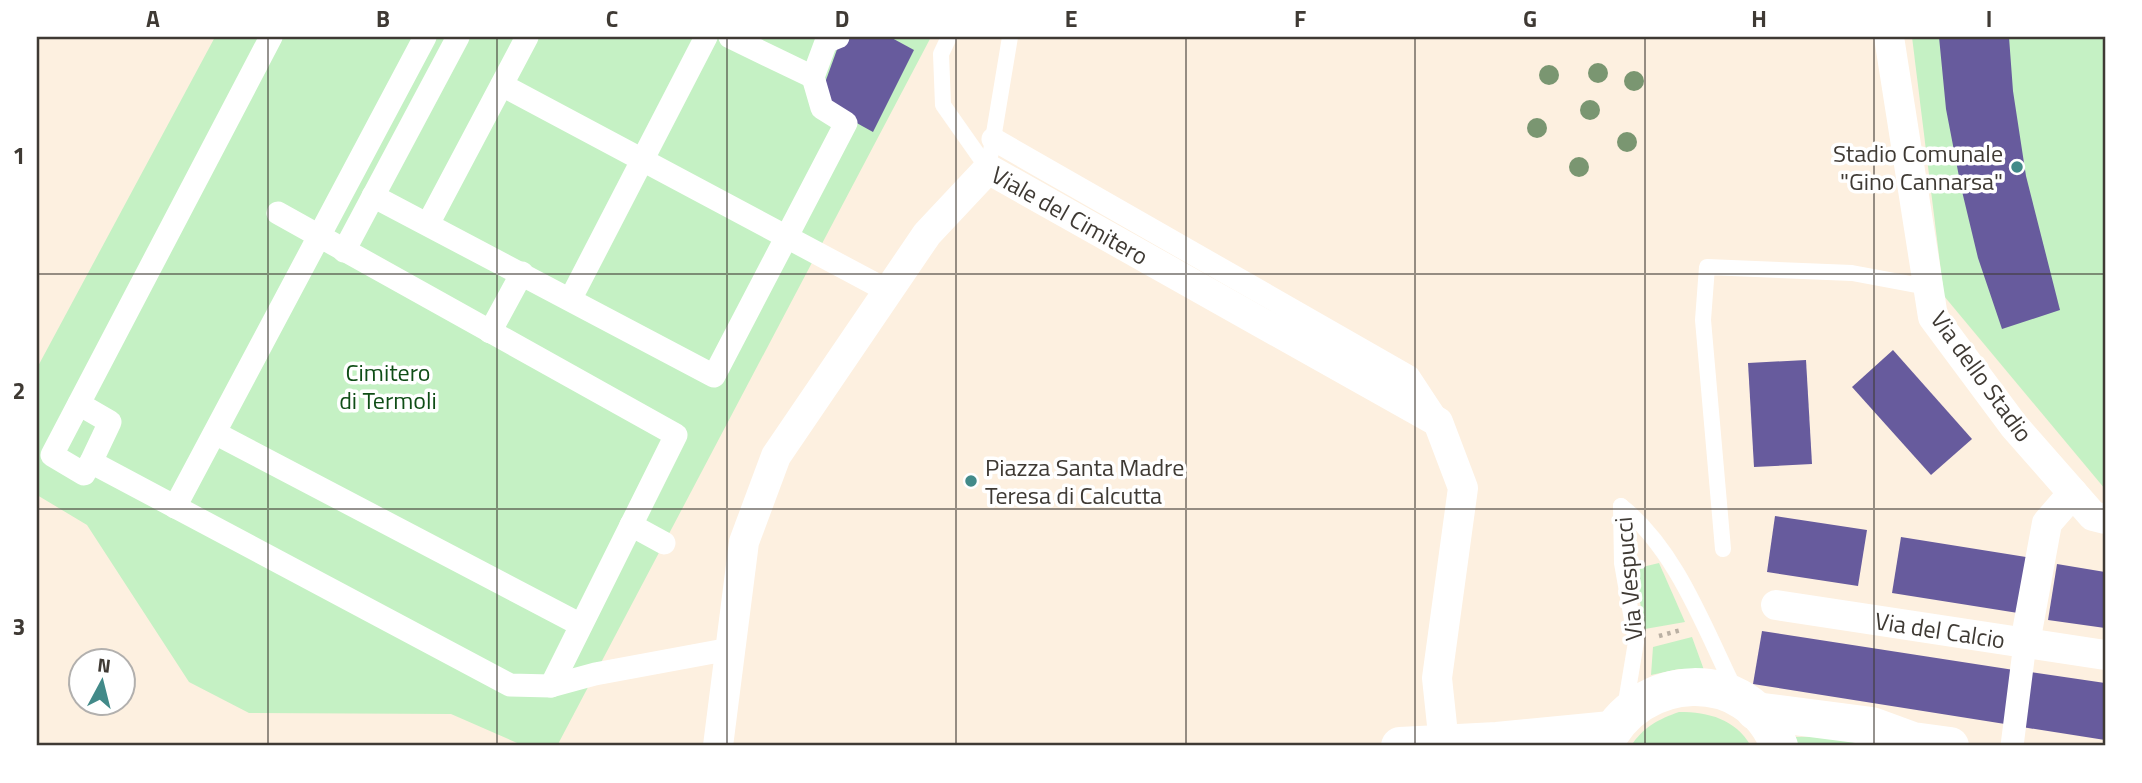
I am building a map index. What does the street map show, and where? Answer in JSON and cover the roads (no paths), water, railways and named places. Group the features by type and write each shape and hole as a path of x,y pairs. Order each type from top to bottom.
{"main road":[{"path":"1400,746 1506,744 1613,730 1653,694 1681,687 1717,690 1748,706 1872,726 1919,744"},
{"path":"1748,706 1779,746"}],"street":[{"path":"79,404 110,422 84,474 52,455 271,37"},
{"path":"175,507 425,37"},
{"path":"344,251 458,37"},
{"path":"428,224 527,37"},
{"path":"571,298 706,37"},
{"path":"730,37 813,77"},
{"name":"Via dello Stadio","path":"1889,37 1933,317 2014,426 2093,516 2105,519"},
{"path":"373,196 571,298 714,376 846,122 822,108 813,77 827,39"},
{"path":"502,85 888,291"},
{"path":"993,139 1409,377 1438,422 1463,488 1437,678 1444,744"},
{"name":"Viale del Cimitero","path":"718,746 744,542 776,456 927,234 988,169 1438,422"},
{"path":"278,213 676,435 551,686"},
{"path":"490,332 522,273"},
{"path":"215,433 582,625"},
{"path":"91,463 510,685 551,686 595,674 730,649"},
{"path":"2012,746 2025,643 2047,523 2073,493"},
{"path":"631,525 664,542"},
{"name":"Via del Calcio","path":"1776,605 2105,656"}],"lane":[{"path":"949,37 941,54 943,105 988,169"},
{"path":"988,169 1010,37"},
{"path":"1723,549 1703,320 1707,267 1852,273 1927,287"},
{"name":"Via Vespucci","path":"1613,730 1632,679 1636,642 1622,564 1621,506 1638,519 1657,544 1748,706"}],"place":[{"name":"Stadio Comunale \"Gino Cannarsa\"","path":"2017,167"},
{"name":"Piazza Santa Madre Teresa di Calcutta","path":"971,481"}],"park label":[{"name":"Cimitero di Termoli","path":"388,386"}]}
